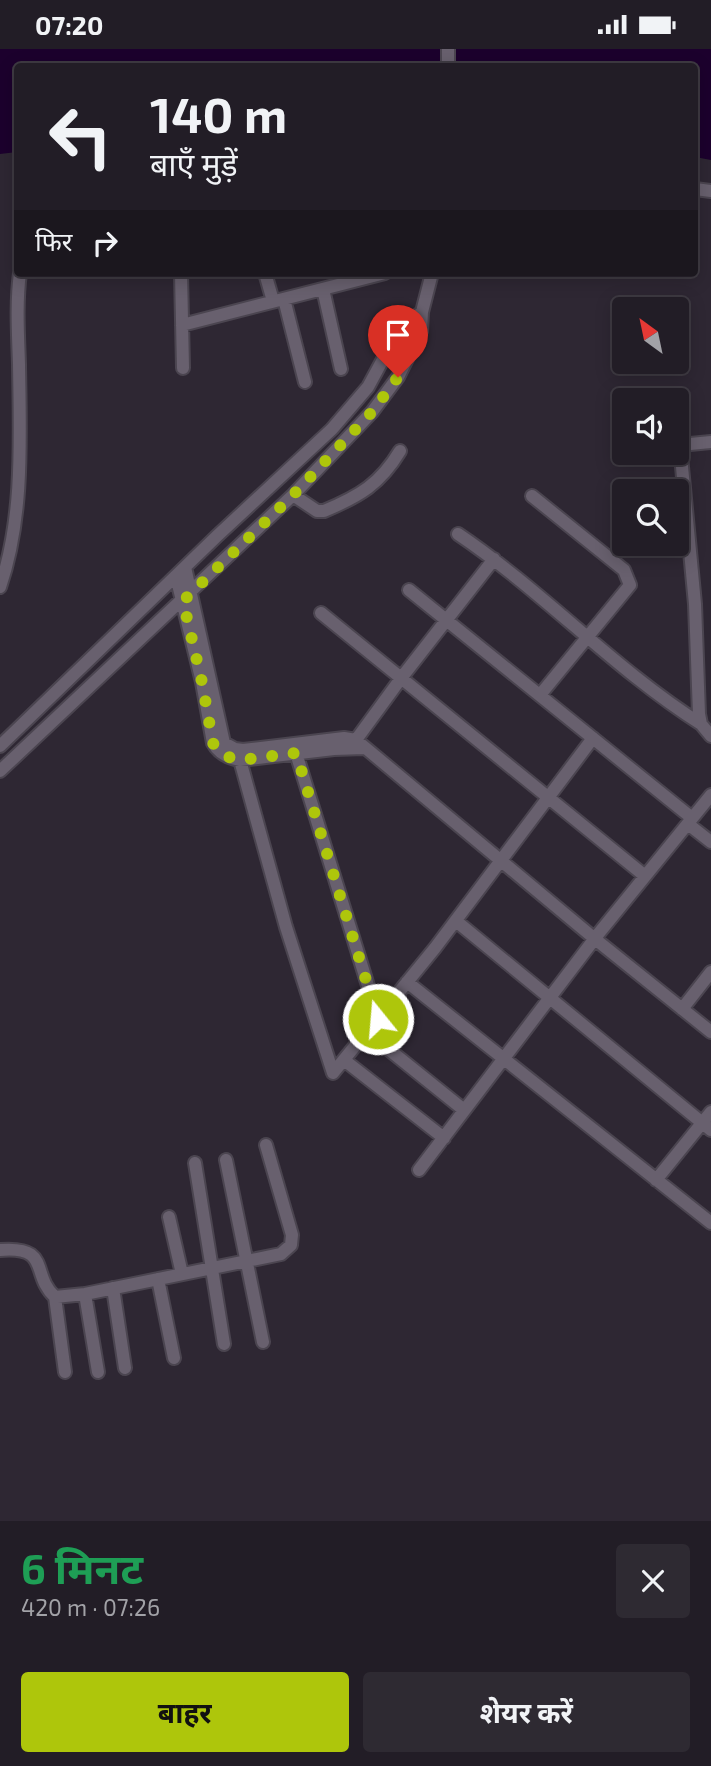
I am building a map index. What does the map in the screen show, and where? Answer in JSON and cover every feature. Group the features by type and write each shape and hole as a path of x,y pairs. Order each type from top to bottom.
{"street":[{"path":"0,587 8,564 13,534 20,448 20,277"},
{"path":"181,277 183,368"},
{"path":"267,277 279,300 305,382"},
{"path":"329,277 328,288 341,369"},
{"path":"182,325 370,277"},
{"path":"0,771 293,495 372,412 398,377 421,331 422,312 431,277"},
{"path":"0,746 332,429 368,387 400,328 422,312"},
{"path":"356,401 372,412"},
{"path":"689,444 711,442"},
{"path":"293,495 317,512 324,511 374,485 383,477 400,451"},
{"path":"682,465 695,604 701,724"},
{"path":"532,496 624,570 633,590 587,637 540,695"},
{"path":"458,534 494,559 645,685 701,724 711,736"},
{"path":"187,596 213,743 223,755 240,760 357,745 402,677 494,559"},
{"path":"181,571 225,743 234,749 243,750 344,738 357,745 711,1032"},
{"path":"409,590 593,738 711,842"},
{"path":"321,613 645,876"},
{"path":"240,760 286,927 333,1073 456,921 593,738"},
{"path":"296,753 378,1019"},
{"path":"419,1170 594,939 711,795"},
{"path":"456,921 707,1127"},
{"path":"682,1009 711,972"},
{"path":"407,982 711,1223"},
{"path":"367,1033 464,1110"},
{"path":"344,1060 444,1137"},
{"path":"656,1180 707,1127 711,1111"},
{"path":"55,1297 85,1294 281,1254 291,1245 292,1235 266,1145"},
{"path":"226,1160 263,1342"},
{"path":"195,1163 225,1344"},
{"path":"169,1217 182,1274"},
{"path":"0,1250 13,1249 30,1253 37,1261 51,1294 55,1297 65,1372"},
{"path":"158,1279 174,1358"},
{"path":"113,1288 125,1368"},
{"path":"85,1294 99,1372"}],"shaded area":[{"path":"0,49 711,49 711,160 698,158 698,63 14,63 14,152 0,154"}],"route":[{"path":"378,1019 296,753 240,760 223,755 217,750 213,743 183,601 293,495 372,412 398,377"}]}
